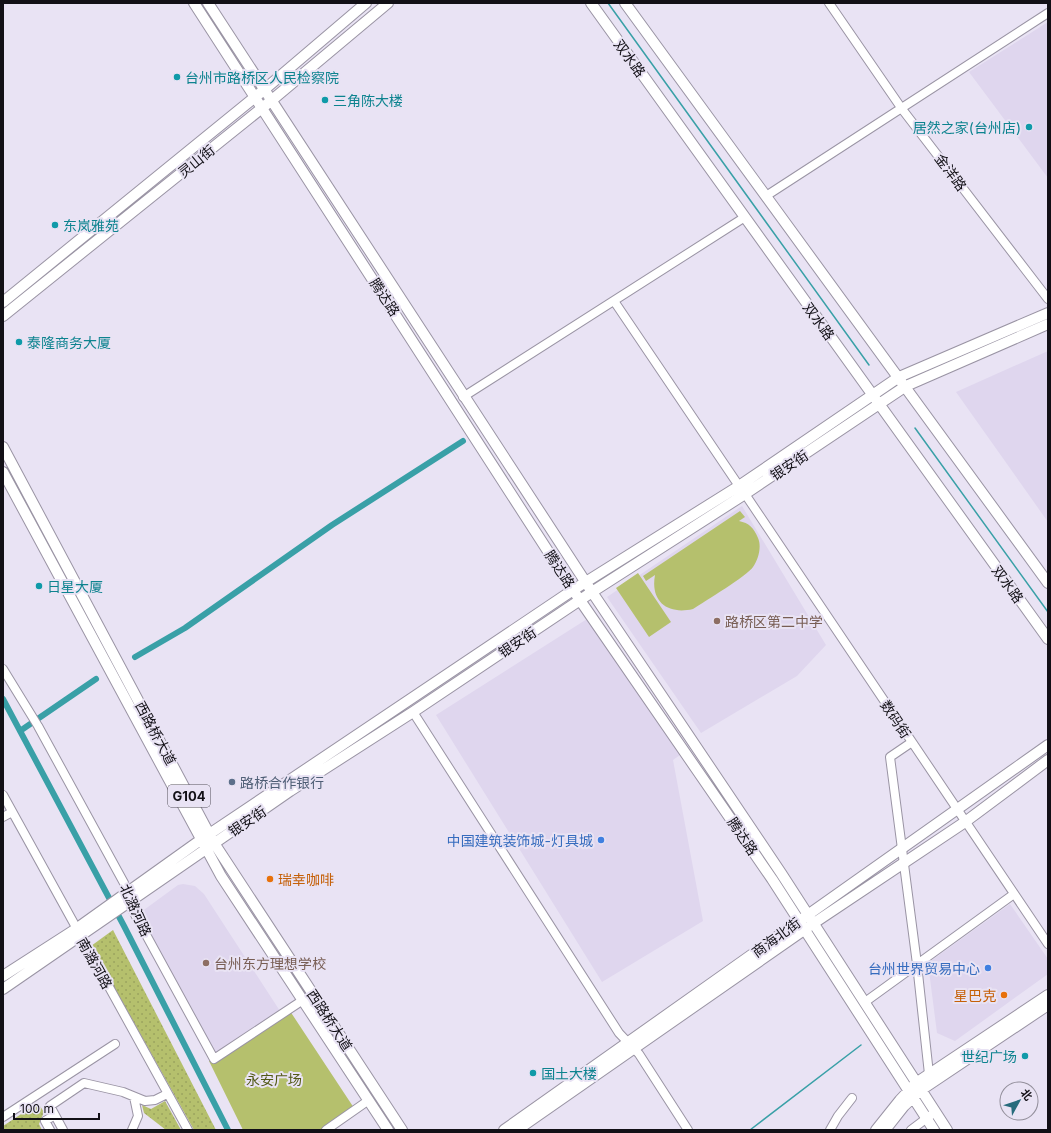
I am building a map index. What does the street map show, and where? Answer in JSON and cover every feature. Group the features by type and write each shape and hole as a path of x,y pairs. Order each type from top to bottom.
{"main road":[{"name":"腾达路","path":"194,3 263,107 580,600 799,920 934,1130"},
{"name":"腾达路","path":"208,3 592,592 814,923 947,1130"},
{"name":"灵山街","path":"3,302 265,89 366,3"},
{"name":"灵山街","path":"3,316 272,100 388,3"},
{"name":"双水路","path":"591,3 1048,639"},
{"name":"双水路","path":"625,3 1048,582"},
{"name":"银安街","path":"3,989 78,933 208,841 574,590 739,486 899,377 1048,313"},
{"name":"银安街","path":"208,841 290,791 413,712 592,592 745,494 906,386 1048,324"},
{"name":"西路桥大道","path":"3,447 208,841 221,876 388,1130"},
{"name":"西路桥大道","path":"3,472 208,841 402,1130"},
{"name":"商海北街","path":"517,1130 632,1046 799,920 1048,745"},
{"name":"商海北街","path":"504,1130 632,1046 904,861 965,822 1048,760"},
{"name":"银安街","path":"3,976 78,933"},
{"path":"876,1130 929,1074 1048,994"},
{"path":"918,1086 1048,1005"},
{"path":"885,1130 910,1094"}],"street":[{"name":"金洋路","path":"829,3 902,109 1048,299"},
{"path":"766,196 1048,13"},
{"path":"464,397 744,217"},
{"path":"614,301 739,486"},
{"name":"数码街","path":"745,494 1048,944"},
{"name":"北潞河路","path":"3,669 34,718 124,882 126,899 214,1059 303,1000"},
{"path":"413,712 619,1033 632,1046 688,1130"},
{"path":"912,742 890,757 917,964 929,1074"},
{"name":"南潞河路","path":"3,795 188,1130"},
{"path":"3,817 12,812"},
{"path":"864,1002 1014,894"},
{"path":"3,1117 115,1044"},
{"path":"63,1130 50,1106 84,1083 123,1092 145,1101 156,1100 167,1094"},
{"path":"132,1130 138,1116 134,1097"},
{"path":"830,1130 838,1116 852,1098"},
{"path":"326,1130 368,1100"},
{"path":"916,1129 935,1112"},
{"path":"50,1130 45,1121 55,1115"}],"shaded area":[{"name":"居然之家(台州店)","path":"1048,22 1048,178 969,72"},
{"path":"1048,351 1048,522 956,392"},
{"name":"路桥区第二中学","path":"742,506 826,645 797,676 701,733 607,597"},
{"name":"中国建筑装饰城-灯具城","path":"587,619 680,755 673,760 703,921 602,982 436,715"},
{"name":"台州东方理想学校","path":"183,884 195,886 204,894 280,1011 214,1055 137,915 178,885"},
{"name":"台州世界贸易中心","path":"1010,904 1048,959 1048,974 955,1041 937,1033 928,963"}],"green space":[{"path":"740,511 745,517 739,521 751,526 755,531 760,545 759,553 753,567 735,582 693,609 676,610 663,604 655,593 655,575 646,581 643,576"},
{"path":"638,573 671,622 649,637 616,588"},
{"path":"113,930 216,1130 194,1130 91,946"},
{"name":"永安广场","path":"288,1008 354,1108 321,1130 243,1130 209,1061"},
{"path":"165,1101 181,1130 166,1130 144,1113 142,1105 151,1109"},
{"path":"38,1103 44,1112 39,1124 42,1130 3,1130 3,1126"}],"waterway":[{"path":"608,3 869,365"},
{"path":"915,428 1048,612"},
{"path":"135,657 185,628 332,525 463,441"},
{"path":"20,731 96,679"},
{"path":"3,699 124,926 228,1130"},
{"path":"750,1130 861,1045"}],"place":[{"name":"台州市路桥区人民检察院","path":"177,77"},
{"name":"三角陈大楼","path":"325,100"},
{"name":"居然之家(台州店)","path":"1029,127"},
{"name":"东岚雅苑","path":"55,225"},
{"name":"泰隆商务大厦","path":"19,342"},
{"name":"日星大厦","path":"39,586"},
{"name":"路桥区第二中学","path":"717,621"},
{"name":"路桥合作银行","path":"232,782"},
{"name":"中国建筑装饰城-灯具城","path":"601,840"},
{"name":"瑞幸咖啡","path":"270,879"},
{"name":"台州东方理想学校","path":"206,963"},
{"name":"台州世界贸易中心","path":"988,968"},
{"name":"星巴克","path":"1004,995"},
{"name":"世纪广场","path":"1025,1056"},
{"name":"国土大楼","path":"533,1073"}]}
